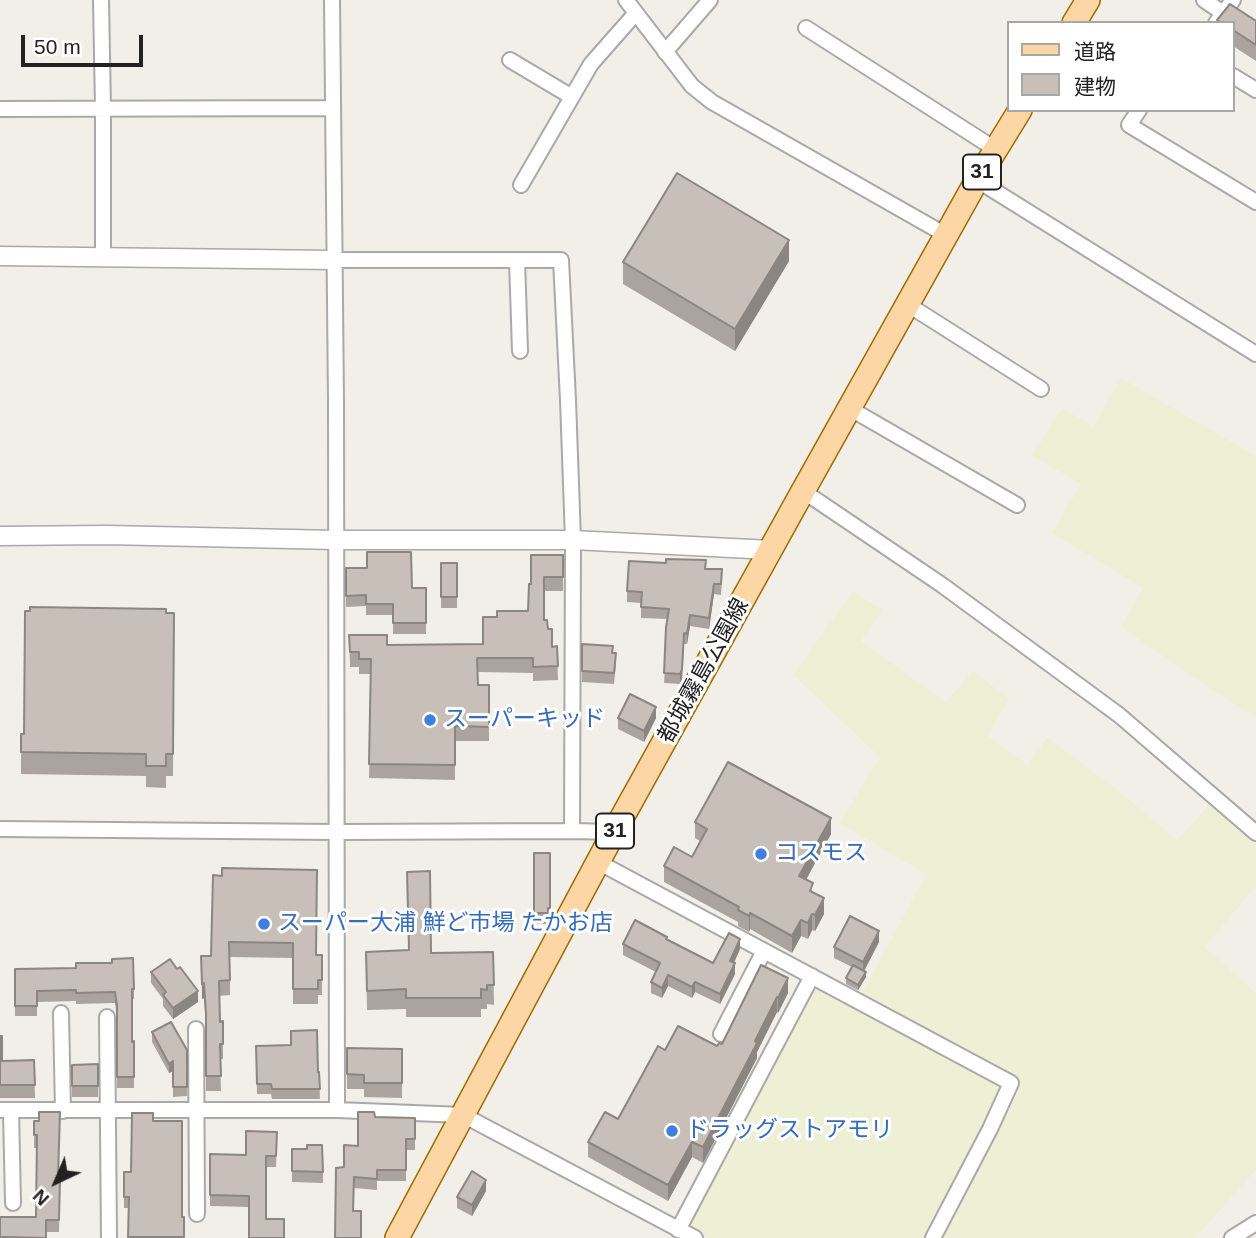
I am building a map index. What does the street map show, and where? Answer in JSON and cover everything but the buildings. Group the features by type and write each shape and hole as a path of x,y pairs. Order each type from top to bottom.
{"main road":[{"path":"1075,21 1088,0"},
{"name":"都城霧島公園線","path":"397,1238 614,832 907,303 1019,112"}],"street":[{"path":"101,0 103,257"},
{"path":"332,0 337,1110"},
{"path":"626,0 692,86 712,102 946,235"},
{"path":"665,52 710,0"},
{"path":"1204,0 1220,18 1233,0"},
{"path":"521,185 591,64 635,13"},
{"path":"806,28 995,149"},
{"path":"510,60 572,97"},
{"path":"1235,77 1256,90"},
{"path":"0,109 334,108"},
{"path":"1138,112 1129,125 1256,202"},
{"path":"977,180 1256,354"},
{"path":"0,256 561,260 573,540 572,831"},
{"path":"517,260 520,351"},
{"path":"907,303 1041,389"},
{"path":"849,408 1017,505"},
{"path":"803,491 942,585 1119,715 1256,833"},
{"path":"0,536 573,540 771,550"},
{"path":"0,829 614,832"},
{"path":"598,862 1011,1083 933,1238"},
{"path":"721,1034 764,951"},
{"path":"678,1230 812,976"},
{"path":"61,1013 63,1111"},
{"path":"107,1017 109,1238"},
{"path":"196,1029 197,1214"},
{"path":"13,1203 6,1110 337,1110 463,1115 695,1238"},
{"path":"1232,1238 1256,1223"}],"green space":[{"path":"1121,378 1256,456 1256,717 1121,627 1143,588 1052,533 1081,484 1032,456 1062,408 1093,426"},
{"path":"853,591 883,610 861,641 946,702 973,671 1009,699 988,736 1028,765 1047,737 1120,792 1177,840 1212,802 1256,843 1256,886 1205,947 1256,993 1256,1170 1195,1238 710,1238 687,1225 814,982 855,1007 926,874 839,823 880,757 793,675"}],"place":[{"name":"スーパーキッド","path":"430,720"},
{"name":"コスモス","path":"761,854"},
{"name":"スーパー大浦 鮮ど市場 たかお店","path":"264,924"},
{"name":"ドラッグストアモリ","path":"672,1131"}]}
